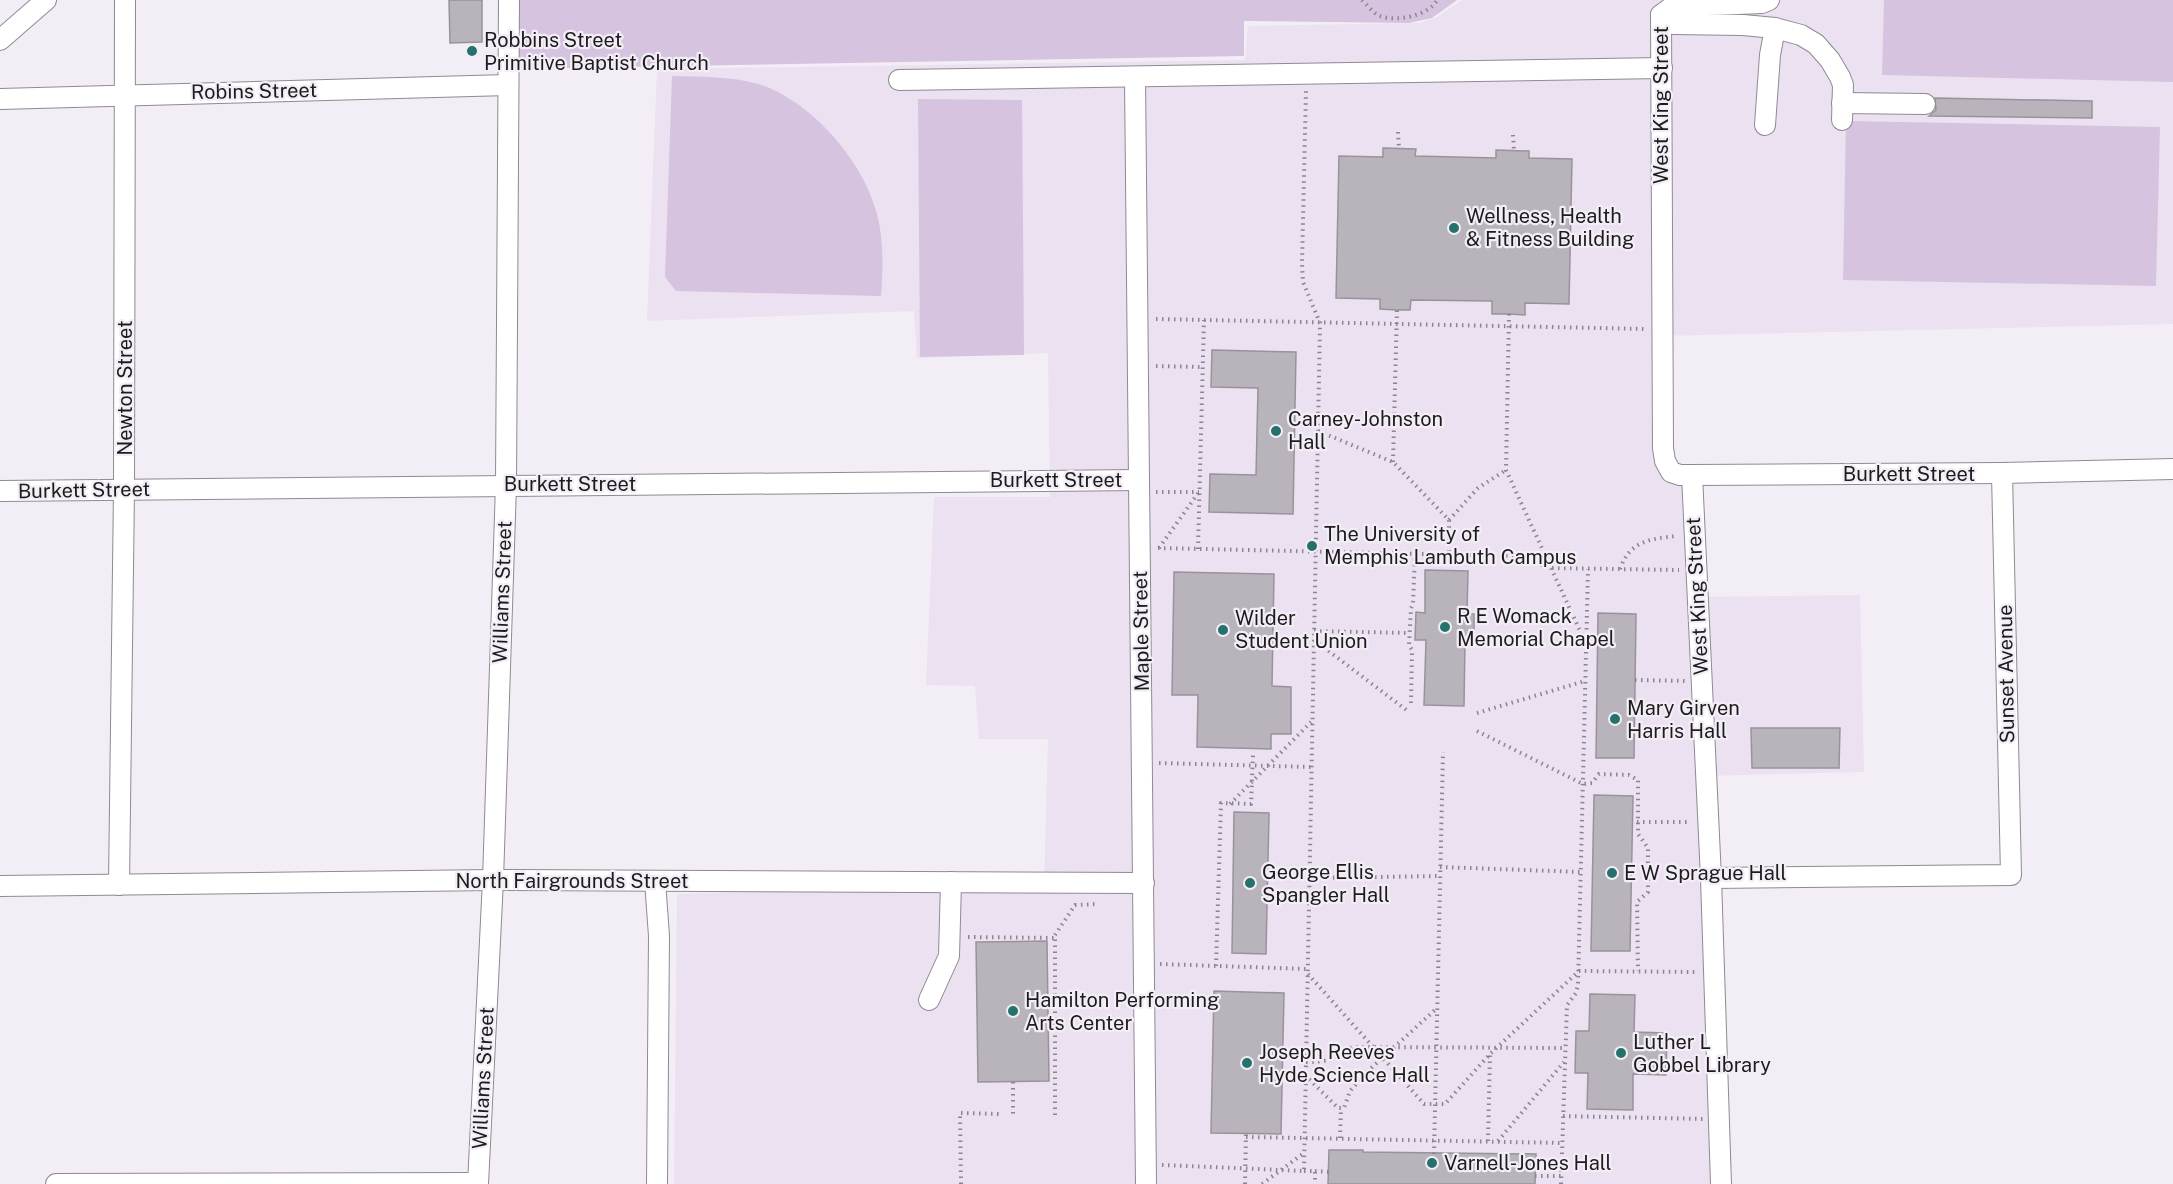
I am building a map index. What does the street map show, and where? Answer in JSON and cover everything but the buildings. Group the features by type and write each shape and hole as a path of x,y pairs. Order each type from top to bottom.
{"street":[{"path":"0,40 46,0"},
{"name":"Newton Street","path":"119,885 124,489 126,0"},
{"name":"Williams Street","path":"478,1184 493,880 506,485 509,0"},
{"path":"1769,0 1762,3 1673,6 1661,15 1673,24 1775,28 1801,35 1816,44 1830,60 1840,77 1843,85 1842,112 1925,104"},
{"path":"1738,4 1738,25"},
{"name":"West King Street","path":"1661,15 1663,448"},
{"path":"1765,125 1770,55 1775,28"},
{"path":"899,80 1662,68"},
{"name":"Maple Street","path":"1135,77 1146,1184"},
{"name":"Robins Street","path":"0,99 508,85"},
{"name":"Burkett Street","path":"1663,448 1665,461 1671,472 1680,475 2002,473 2173,469"},
{"name":"Sunset Avenue","path":"1711,878 2011,874 2002,473"},
{"name":"West King Street","path":"1692,475 1711,878 1720,1184"},
{"name":"Burkett Street","path":"0,491 1139,480"},
{"name":"North Fairgrounds Street","path":"0,886 493,880 1144,883"},
{"path":"655,880 658,936 657,1184"},
{"path":"929,1000 949,956 951,882"},
{"path":"56,1184 478,1184"}],"path":[{"path":"1362,0 1379,16 1410,18 1433,8 1437,0"},
{"path":"1304,1171 1320,322 1303,282 1306,74"},
{"path":"1398,132 1399,149"},
{"path":"1514,135 1514,151"},
{"path":"1393,462 1397,310"},
{"path":"1509,314 1506,470 1586,644"},
{"path":"1137,319 1662,329"},
{"path":"1198,549 1204,320"},
{"path":"1155,366 1203,367"},
{"path":"1318,431 1393,462 1449,520"},
{"path":"1449,554 1449,520 1478,488 1506,470"},
{"path":"1156,492 1200,492"},
{"path":"1159,548 1200,492"},
{"path":"1620,569 1624,557 1643,542 1680,535"},
{"path":"1151,548 1514,556 1551,568 1680,570"},
{"path":"1411,703 1412,650 1409,645 1415,554"},
{"path":"1561,1184 1567,1005 1576,993 1579,971 1588,569"},
{"path":"1314,631 1410,633"},
{"path":"1314,640 1409,712"},
{"path":"1635,680 1687,681"},
{"path":"1477,713 1585,681"},
{"path":"1230,804 1312,722"},
{"path":"1477,731 1583,784 1592,783 1599,774 1629,774 1638,780 1638,834 1648,848 1648,892 1637,902 1638,971"},
{"path":"1434,1154 1443,752"},
{"path":"1216,966 1221,803 1251,804 1253,755"},
{"path":"1158,763 1311,767"},
{"path":"1637,822 1695,822"},
{"path":"1440,867 1581,872"},
{"path":"1309,878 1440,876"},
{"path":"1055,1115 1055,938 1074,905 1098,904"},
{"path":"964,937 1055,938"},
{"path":"1159,964 1307,971 1424,1104 1445,1104 1490,1054 1579,971 1701,972"},
{"path":"1341,1108 1344,1108 1350,1091 1437,1009"},
{"path":"1306,1062 1327,1062 1341,1056 1352,1047 1565,1048"},
{"path":"1488,1141 1490,1048"},
{"path":"1498,1142 1565,1062"},
{"path":"1305,1075 1338,1108 1341,1108"},
{"path":"1012,1082 1013,1114"},
{"path":"1340,1138 1341,1108"},
{"path":"961,1184 960,1113 1002,1114"},
{"path":"1563,1116 1719,1119"},
{"path":"1245,1184 1246,1135 1562,1143"},
{"path":"1262,1184 1304,1154"},
{"path":"1161,1165 1329,1172"},
{"path":"1316,1171 1316,1184"},
{"path":"1535,1176 1561,1176"}],"shaded area":[{"path":"518,0 1457,0 1432,18 1409,23 1244,21 1244,56 516,69"},
{"name":"The University of Memphis Lambuth Campus","path":"1462,0 2173,0 2173,324 1657,336 1659,462 1688,481 1694,597 1860,595 1864,772 1701,776 1715,1184 674,1184 677,894 947,886 1044,888 1048,739 979,739 975,686 926,685 934,497 1050,497 1048,353 917,358 914,311 647,321 657,69 1245,60 1248,26 1420,23 1437,17"},
{"path":"1884,0 2173,0 2173,82 1882,75"},
{"path":"672,76 748,81 778,92 816,118 848,154 870,194 881,234 881,296 676,291 665,277"},
{"path":"918,99 1022,100 1024,355 920,357"},
{"path":"1846,121 2160,127 2156,286 1843,280"}],"place":[{"name":"Robbins Street Primitive Baptist Church","path":"472,51"},
{"name":"Wellness, Health & Fitness Building","path":"1454,228"},
{"name":"Carney-Johnston Hall","path":"1276,431"},
{"name":"The University of Memphis Lambuth Campus","path":"1312,546"},
{"name":"R E Womack Memorial Chapel","path":"1445,627"},
{"name":"Wilder Student Union","path":"1223,630"},
{"name":"Mary Girven Harris Hall","path":"1615,719"},
{"name":"E W Sprague Hall","path":"1612,873"},
{"name":"George Ellis Spangler Hall","path":"1250,883"},
{"name":"Hamilton Performing Arts Center","path":"1013,1011"},
{"name":"Luther L Gobbel Library","path":"1621,1053"},
{"name":"Joseph Reeves Hyde Science Hall","path":"1247,1063"},
{"name":"Varnell-Jones Hall","path":"1432,1163"}]}
